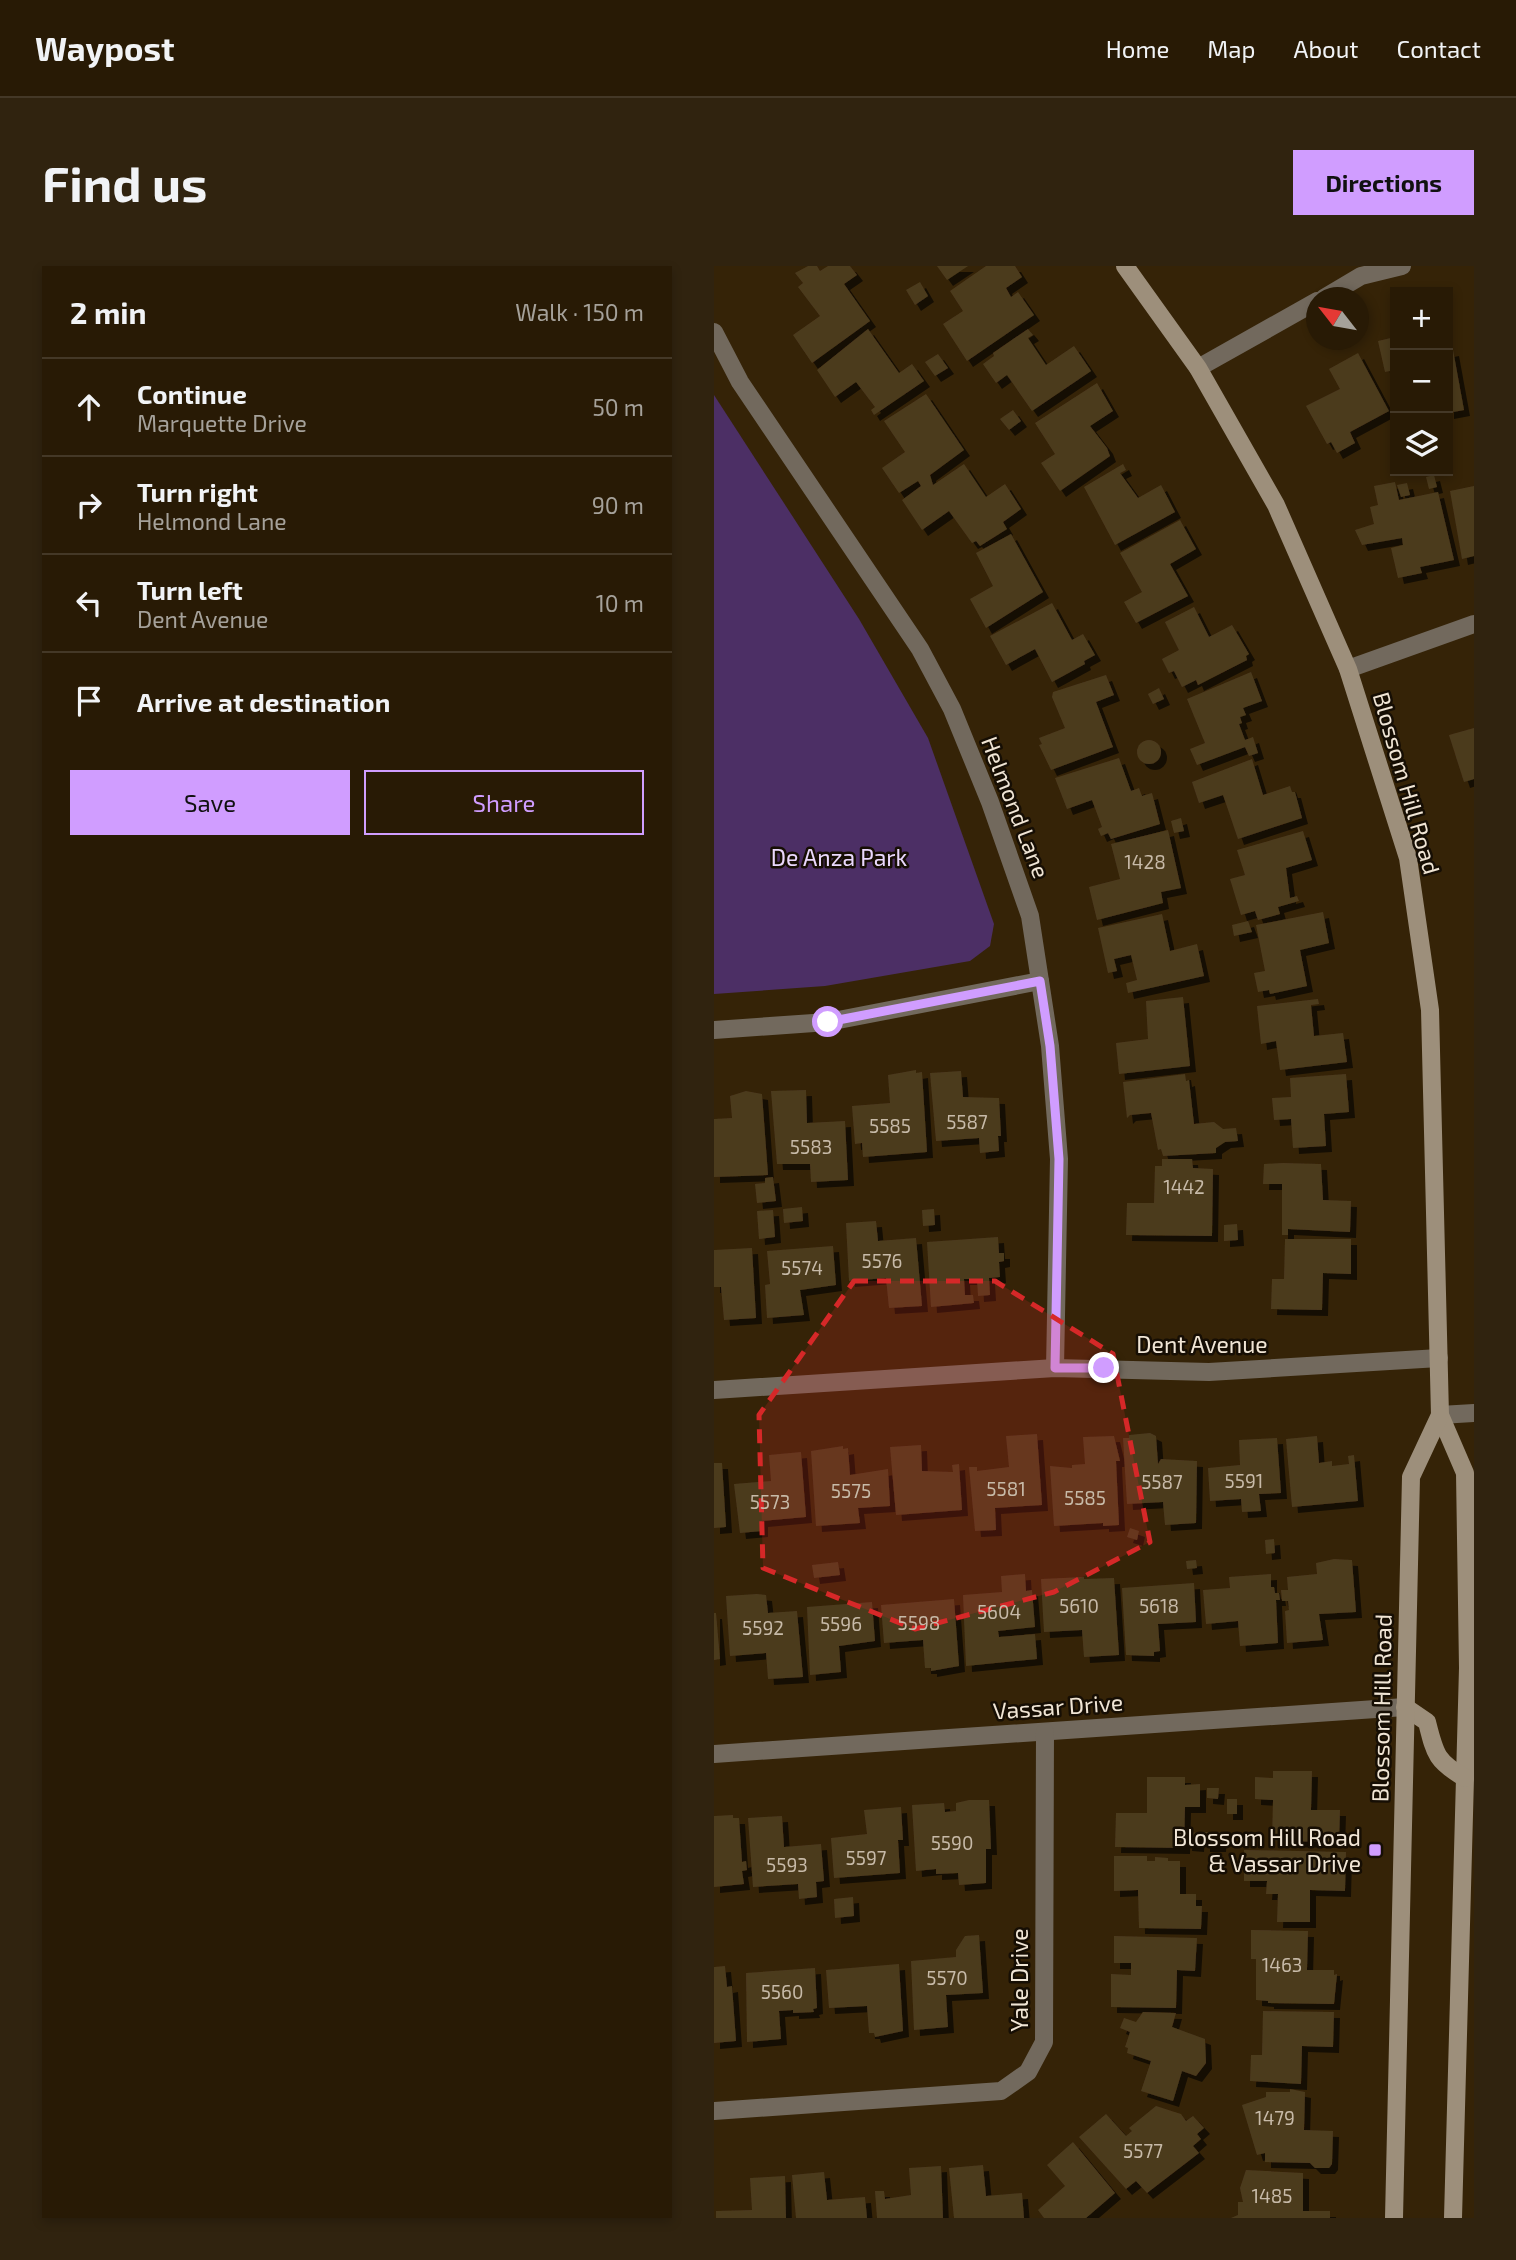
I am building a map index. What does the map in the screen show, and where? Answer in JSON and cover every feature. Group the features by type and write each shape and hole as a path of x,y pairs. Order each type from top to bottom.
{"main road":[{"name":"Blossom Hill Road","path":"1125,266 1198,368 1276,505 1348,669 1408,858 1430,1010 1440,1415 1465,1473 1468,1668 1453,2218"},
{"name":"Blossom Hill Road","path":"1394,2218 1411,1477 1440,1415"},
{"path":"1405,1707 1427,1722 1435,1754 1443,1765 1465,1778"}],"street":[{"path":"1342,287 1361,276 1402,266"},
{"path":"1198,368 1306,308"},
{"name":"Helmond Lane","path":"714,332 740,382 920,649 952,709 990,802 1030,916 1050,1046 1059,1159 1055,1368"},
{"path":"1348,669 1474,624"},
{"path":"714,1030 828,1022 1040,981"},
{"name":"Dent Avenue","path":"714,1390 1055,1368 1209,1372 1439,1358"},
{"path":"1440,1415 1474,1413"},
{"name":"Vassar Drive","path":"714,1754 1405,1707"},
{"name":"Yale Drive","path":"714,2111 1001,2091 1028,2072 1044,2042 1045,1732"}],"highlighted area":[{"path":"854,1281 995,1281 1113,1354 1150,1542 1054,1592 915,1629 763,1568 759,1415"}],"green space":[{"name":"De Anza Park","path":"714,395 859,619 928,738 994,924 990,946 970,961 825,986 714,994"}],"building":[{"path":"808,266 817,266 820,271 828,266 850,266 857,275 844,284 870,321 812,363 793,335 820,316 798,287 803,283 795,273"},
{"path":"937,266 968,266 947,280"},
{"path":"986,266 1015,266 1022,277 1006,288 1011,297 1018,292 1034,315 967,361 943,324 963,311 950,291"},
{"path":"920,282 928,296 915,305 906,290"},
{"path":"868,329 899,373 912,364 924,381 874,415 871,410 875,407 856,382 835,397 817,370"},
{"path":"1028,329 1033,335 1028,338 1046,365 1074,346 1091,371 1032,411 1007,375 996,383 983,364 994,356 993,353"},
{"path":"1390,338 1390,371 1385,372 1378,341"},
{"path":"1453,350 1464,410 1453,412"},
{"path":"1358,353 1389,411 1350,432 1355,443 1337,453 1331,442 1327,444 1306,406 1340,389 1329,369"},
{"path":"938,354 948,368 935,376 925,362"},
{"path":"1097,383 1113,411 1090,426 1110,456 1060,491 1041,463 1055,454 1035,423"},
{"path":"926,394 964,450 930,475 933,485 964,464 986,497 1005,484 1021,509 1003,522 1007,529 980,546 976,541 972,543 949,511 922,530 902,500 921,486 918,481 899,493 882,468 905,452 884,421"},
{"path":"1013,410 1021,421 1009,430 1000,419"},
{"path":"1123,464 1126,470 1120,473 1138,498 1161,485 1175,512 1115,545 1084,487"},
{"path":"1434,476 1437,487 1429,489 1426,477"},
{"path":"1395,482 1399,500 1438,492 1454,560 1420,567 1422,573 1398,578 1391,548 1403,545 1402,538 1362,545 1355,530 1374,524 1370,507 1378,505 1374,486"},
{"path":"1407,483 1410,495 1401,497 1397,485"},
{"path":"1474,486 1474,556 1462,559 1450,491"},
{"path":"1180,520 1196,549 1170,564 1188,596 1136,623 1124,602 1142,592 1120,553"},
{"path":"1011,534 1043,592 986,628 970,599 993,586 976,553"},
{"path":"1052,603 1072,640 1083,634 1095,655 1084,661 1085,664 1052,682 1035,649 1006,665 990,636"},
{"path":"1194,607 1209,637 1232,625 1249,654 1246,656 1247,660 1198,685 1196,680 1182,687 1174,671 1169,673 1162,659 1179,650 1165,622"},
{"path":"1251,672 1262,701 1243,708 1246,715 1240,717 1242,723 1239,724 1245,740 1253,737 1258,753 1249,756 1245,747 1197,765 1190,749 1205,743 1187,699"},
{"path":"1106,675 1114,695 1096,702 1113,747 1051,770 1039,745 1042,744 1039,738 1065,728 1052,697 1053,692"},
{"path":"1159,688 1164,699 1153,704 1148,694"},
{"path":"1474,728 1474,779 1464,782 1449,735"},
{"path":"1149,740 1157,744 1161,752 1157,760 1149,764 1141,760 1137,752 1141,744"},
{"path":"1119,758 1131,791 1139,788 1142,796 1152,793 1160,824 1111,839 1108,833 1101,836 1098,829 1102,827 1092,800 1067,809 1055,778"},
{"path":"1252,759 1263,795 1290,786 1292,792 1295,792 1302,818 1238,839 1223,795 1199,803 1192,782"},
{"path":"1181,818 1184,831 1174,833 1171,821"},
{"path":"1168,830 1181,888 1161,892 1163,903 1097,920 1089,887 1120,879 1111,844"},
{"path":"1303,831 1312,860 1286,868 1290,898 1297,896 1299,901 1278,907 1280,914 1258,920 1255,911 1241,915 1230,879 1245,875 1237,850"},
{"path":"1323,912 1329,943 1300,950 1307,986 1270,994 1269,990 1258,992 1254,973 1265,971 1256,925"},
{"path":"1162,914 1170,951 1197,944 1204,976 1128,993 1126,983 1137,980 1131,955 1114,959 1117,971 1108,973 1098,928"},
{"path":"1248,921 1252,932 1234,936 1232,925"},
{"path":"1183,997 1190,1066 1119,1074 1116,1043 1148,1039 1146,1001"},
{"path":"1318,999 1319,1004 1311,1005 1314,1036 1343,1033 1347,1062 1280,1070 1276,1041 1261,1044 1257,1006"},
{"path":"916,1070 916,1073 922,1072 927,1152 863,1157 862,1143 855,1144 852,1106 890,1103 888,1075"},
{"path":"961,1071 963,1097 999,1098 999,1151 980,1153 979,1138 936,1141 930,1073"},
{"path":"1185,1074 1186,1081 1189,1080 1194,1124 1214,1122 1223,1129 1236,1128 1238,1141 1225,1142 1216,1148 1216,1153 1163,1156 1161,1149 1158,1150 1151,1113 1130,1115 1127,1118 1123,1082"},
{"path":"1346,1074 1349,1112 1324,1114 1326,1146 1293,1148 1291,1119 1274,1120 1272,1098 1291,1097 1290,1078"},
{"path":"806,1090 807,1123 845,1121 848,1180 811,1182 810,1164 777,1164 771,1091"},
{"path":"746,1091 762,1094 768,1175 714,1177 714,1119 732,1118 730,1096"},
{"path":"1162,1159 1192,1159 1193,1168 1213,1169 1212,1236 1126,1235 1127,1203 1154,1203 1155,1166 1162,1166"},
{"path":"1264,1164 1321,1164 1323,1200 1351,1201 1350,1232 1288,1229 1288,1235 1282,1235 1282,1184 1263,1184"},
{"path":"773,1177 776,1201 757,1203 755,1184 765,1183 765,1178"},
{"path":"802,1207 803,1221 784,1223 783,1209"},
{"path":"934,1209 935,1225 923,1226 922,1210"},
{"path":"773,1210 775,1237 759,1239 757,1211"},
{"path":"876,1221 878,1241 916,1238 922,1306 889,1308 886,1278 849,1281 846,1223"},
{"path":"1237,1224 1238,1240 1224,1241 1224,1225"},
{"path":"998,1237 999,1253 1004,1253 1004,1261 999,1262 1000,1277 989,1278 990,1295 978,1296 977,1279 964,1279 965,1295 973,1295 974,1303 931,1307 927,1242"},
{"path":"1285,1239 1351,1239 1351,1274 1323,1273 1322,1310 1271,1309 1272,1279 1284,1279"},
{"path":"833,1246 836,1285 800,1290 804,1315 767,1318 765,1285 770,1284 767,1251"},
{"path":"752,1248 756,1318 724,1320 721,1287 714,1287 714,1250"},
{"path":"1150,1433 1156,1436 1158,1464 1161,1459 1197,1461 1196,1523 1165,1525 1163,1502 1127,1504 1123,1438"},
{"path":"1037,1434 1042,1505 995,1508 996,1530 975,1531 969,1467 977,1467 977,1471 1009,1467 1006,1436"},
{"path":"1114,1436 1120,1461 1116,1461 1119,1525 1103,1526 1103,1523 1054,1526 1050,1466 1072,1468 1072,1465 1085,1464 1083,1437"},
{"path":"1317,1436 1319,1463 1332,1461 1332,1466 1349,1464 1348,1456 1354,1455 1358,1501 1292,1507 1286,1439"},
{"path":"1277,1438 1281,1493 1259,1494 1261,1511 1242,1512 1241,1499 1210,1501 1208,1468 1240,1465 1239,1440"},
{"path":"921,1445 922,1471 953,1472 952,1465 959,1464 962,1510 896,1515 890,1447"},
{"path":"843,1446 843,1449 848,1448 850,1475 888,1469 890,1506 858,1508 860,1523 816,1526 811,1451"},
{"path":"801,1452 806,1517 762,1521 762,1531 740,1533 734,1484 771,1481 769,1455"},
{"path":"714,1463 722,1463 726,1527 714,1528"},
{"path":"1130,1528 1139,1531 1137,1540 1127,1537"},
{"path":"1274,1539 1275,1553 1266,1554 1265,1540"},
{"path":"1334,1559 1352,1560 1356,1612 1319,1614 1323,1640 1287,1643 1285,1611 1289,1610 1288,1601 1282,1601 1281,1590 1288,1590 1287,1577 1317,1574 1316,1563"},
{"path":"1196,1560 1197,1568 1187,1569 1186,1561"},
{"path":"838,1562 840,1575 814,1578 812,1565"},
{"path":"1025,1574 1026,1591 1032,1590 1035,1627 998,1631 999,1637 1035,1634 1037,1659 966,1666 963,1595 1002,1592 1001,1576"},
{"path":"1271,1574 1271,1587 1274,1587 1275,1593 1279,1593 1280,1600 1276,1600 1278,1643 1240,1646 1238,1621 1206,1624 1203,1590 1230,1588 1229,1577"},
{"path":"1114,1578 1119,1655 1084,1657 1082,1630 1044,1632 1041,1579"},
{"path":"1194,1583 1196,1622 1158,1624 1160,1651 1154,1652 1154,1656 1126,1655 1122,1588"},
{"path":"766,1595 768,1613 797,1611 803,1677 768,1679 766,1653 730,1656 726,1596"},
{"path":"954,1599 959,1666 931,1671 931,1668 925,1668 923,1640 884,1643 881,1605"},
{"path":"872,1602 875,1641 839,1646 841,1672 810,1675 807,1607"},
{"path":"714,1613 720,1659 714,1660"},
{"path":"1273,1771 1312,1771 1311,1810 1340,1810 1339,1842 1272,1841 1273,1800 1255,1799 1255,1777 1273,1778"},
{"path":"1147,1777 1185,1777 1185,1785 1200,1784 1200,1807 1185,1807 1184,1848 1115,1847 1116,1813 1147,1813"},
{"path":"1207,1788 1219,1788 1218,1799 1207,1798"},
{"path":"1227,1799 1237,1799 1237,1814 1227,1814"},
{"path":"989,1800 991,1849 986,1849 986,1883 959,1885 958,1873 936,1874 936,1869 916,1871 912,1805 944,1803 945,1812 956,1811 956,1803"},
{"path":"901,1807 903,1840 898,1840 900,1873 834,1878 831,1838 867,1834 864,1810"},
{"path":"733,1815 733,1818 739,1818 742,1862 746,1861 747,1870 742,1871 744,1884 714,1887 714,1816"},
{"path":"782,1816 784,1847 821,1844 824,1881 816,1882 817,1897 799,1899 798,1884 753,1887 748,1818"},
{"path":"1187,1832 1199,1833 1198,1846 1186,1845"},
{"path":"1204,1832 1221,1832 1220,1846 1204,1846"},
{"path":"1244,1850 1346,1852 1345,1891 1310,1890 1310,1922 1277,1922 1278,1894 1266,1894 1267,1881 1244,1881"},
{"path":"1114,1856 1147,1856 1147,1861 1155,1861 1155,1857 1180,1861 1180,1894 1196,1894 1196,1906 1202,1906 1201,1929 1139,1928 1138,1890 1114,1891"},
{"path":"853,1897 854,1916 835,1918 834,1899"},
{"path":"1251,1930 1308,1931 1307,1970 1334,1970 1334,1975 1337,1974 1334,2004 1268,2003 1256,2000 1256,1959 1251,1959"},
{"path":"979,1935 983,1993 946,1995 948,2027 914,2030 911,1961 956,1957 956,1950 965,1936"},
{"path":"1114,1936 1197,1938 1195,1971 1177,1970 1176,2008 1111,2007 1111,1974 1131,1975 1131,1963 1114,1963"},
{"path":"899,1964 903,2031 875,2037 874,2033 869,2033 867,2006 829,2008 826,1970"},
{"path":"725,1966 727,1987 732,1986 736,2041 714,2043 714,1967"},
{"path":"815,1968 817,2008 813,2009 814,2012 779,2011 781,2039 747,2042 746,1973"},
{"path":"1263,2011 1334,2012 1333,2047 1302,2046 1301,2084 1250,2081 1251,2055 1262,2055"},
{"path":"1143,2012 1176,2013 1172,2027 1205,2039 1206,2063 1196,2076 1182,2071 1173,2101 1141,2091 1151,2061 1127,2053 1128,2048 1125,2047 1130,2032 1120,2028 1124,2018 1136,2022"},
{"path":"1290,2089 1305,2092 1304,2130 1333,2131 1332,2164 1329,2168 1315,2168 1310,2163 1265,2162 1265,2153 1257,2155 1242,2105 1266,2097 1266,2092 1290,2092"},
{"path":"1156,2106 1181,2114 1186,2121 1193,2116 1204,2128 1197,2134 1201,2139 1193,2146 1199,2153 1147,2193 1136,2181 1126,2189 1079,2137 1106,2114 1126,2136 1132,2131 1129,2128"},
{"path":"1073,2142 1115,2193 1086,2218 1044,2218 1038,2210 1065,2186 1047,2165"},
{"path":"983,2165 986,2196 1022,2193 1024,2218 954,2218 949,2168"},
{"path":"941,2166 943,2218 877,2218 875,2191 884,2191 885,2199 911,2195 909,2168"},
{"path":"1246,2170 1303,2173 1303,2211 1330,2211 1330,2218 1231,2218 1238,2215 1238,2202 1243,2202 1240,2188"},
{"path":"824,2172 827,2200 865,2197 867,2218 796,2218 792,2175"},
{"path":"785,2176 786,2218 716,2218 716,2211 752,2210 750,2178"}],"place":[{"name":"Blossom Hill Road & Vassar Drive","path":"1375,1850"}],"route":[{"path":"828,1022 1040,981 1050,1046 1059,1159 1055,1368 1104,1368"}]}
